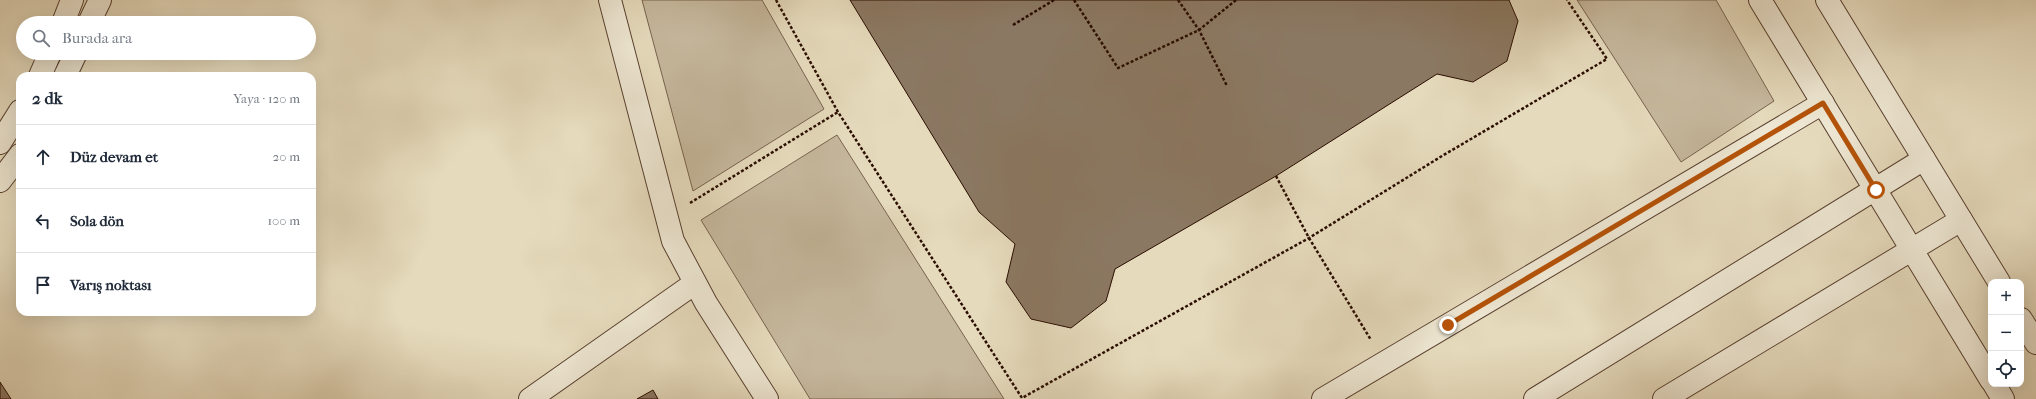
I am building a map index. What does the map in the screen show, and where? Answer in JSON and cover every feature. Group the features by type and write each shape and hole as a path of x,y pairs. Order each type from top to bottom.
{"street":[{"path":"65,16 72,0"},
{"path":"92,16 100,0"},
{"path":"610,0 673,241 706,303 767,399"},
{"path":"1760,0 1988,375"},
{"path":"1826,0 1997,279"},
{"path":"42,72 47,60"},
{"path":"67,72 73,60"},
{"path":"1323,399 1385,362 1441,319 1823,103"},
{"path":"0,143 16,117"},
{"path":"1535,399 1924,159"},
{"path":"0,181 16,160"},
{"path":"1664,399 1912,251 1961,220"},
{"path":"530,399 695,283"},
{"path":"2024,324 2036,343"},
{"path":"1996,387 2003,399"}],"path":[{"path":"776,0 838,112 1022,399 1309,238 1442,156 1607,59 1567,0"},
{"path":"1013,25 1054,0"},
{"path":"1074,0 1118,68 1199,30 1236,0"},
{"path":"1178,0 1199,30 1227,86"},
{"path":"667,217 838,112"},
{"path":"1276,176 1309,238 1385,362"}],"shaded area":[{"path":"642,0 762,0 824,109 693,191"},
{"path":"1577,0 1716,0 1774,101 1681,162"},
{"path":"837,135 1004,399 810,399 701,220"}],"building":[{"path":"850,0 1509,0 1518,21 1507,61 1473,82 1437,74 1276,176 1115,269 1106,301 1071,328 1031,319 1006,282 1015,244 979,212"},
{"path":"0,382 11,399 0,399"},
{"path":"653,390 658,399 637,399"}],"route":[{"path":"1448,325 1823,103 1876,190"}]}
